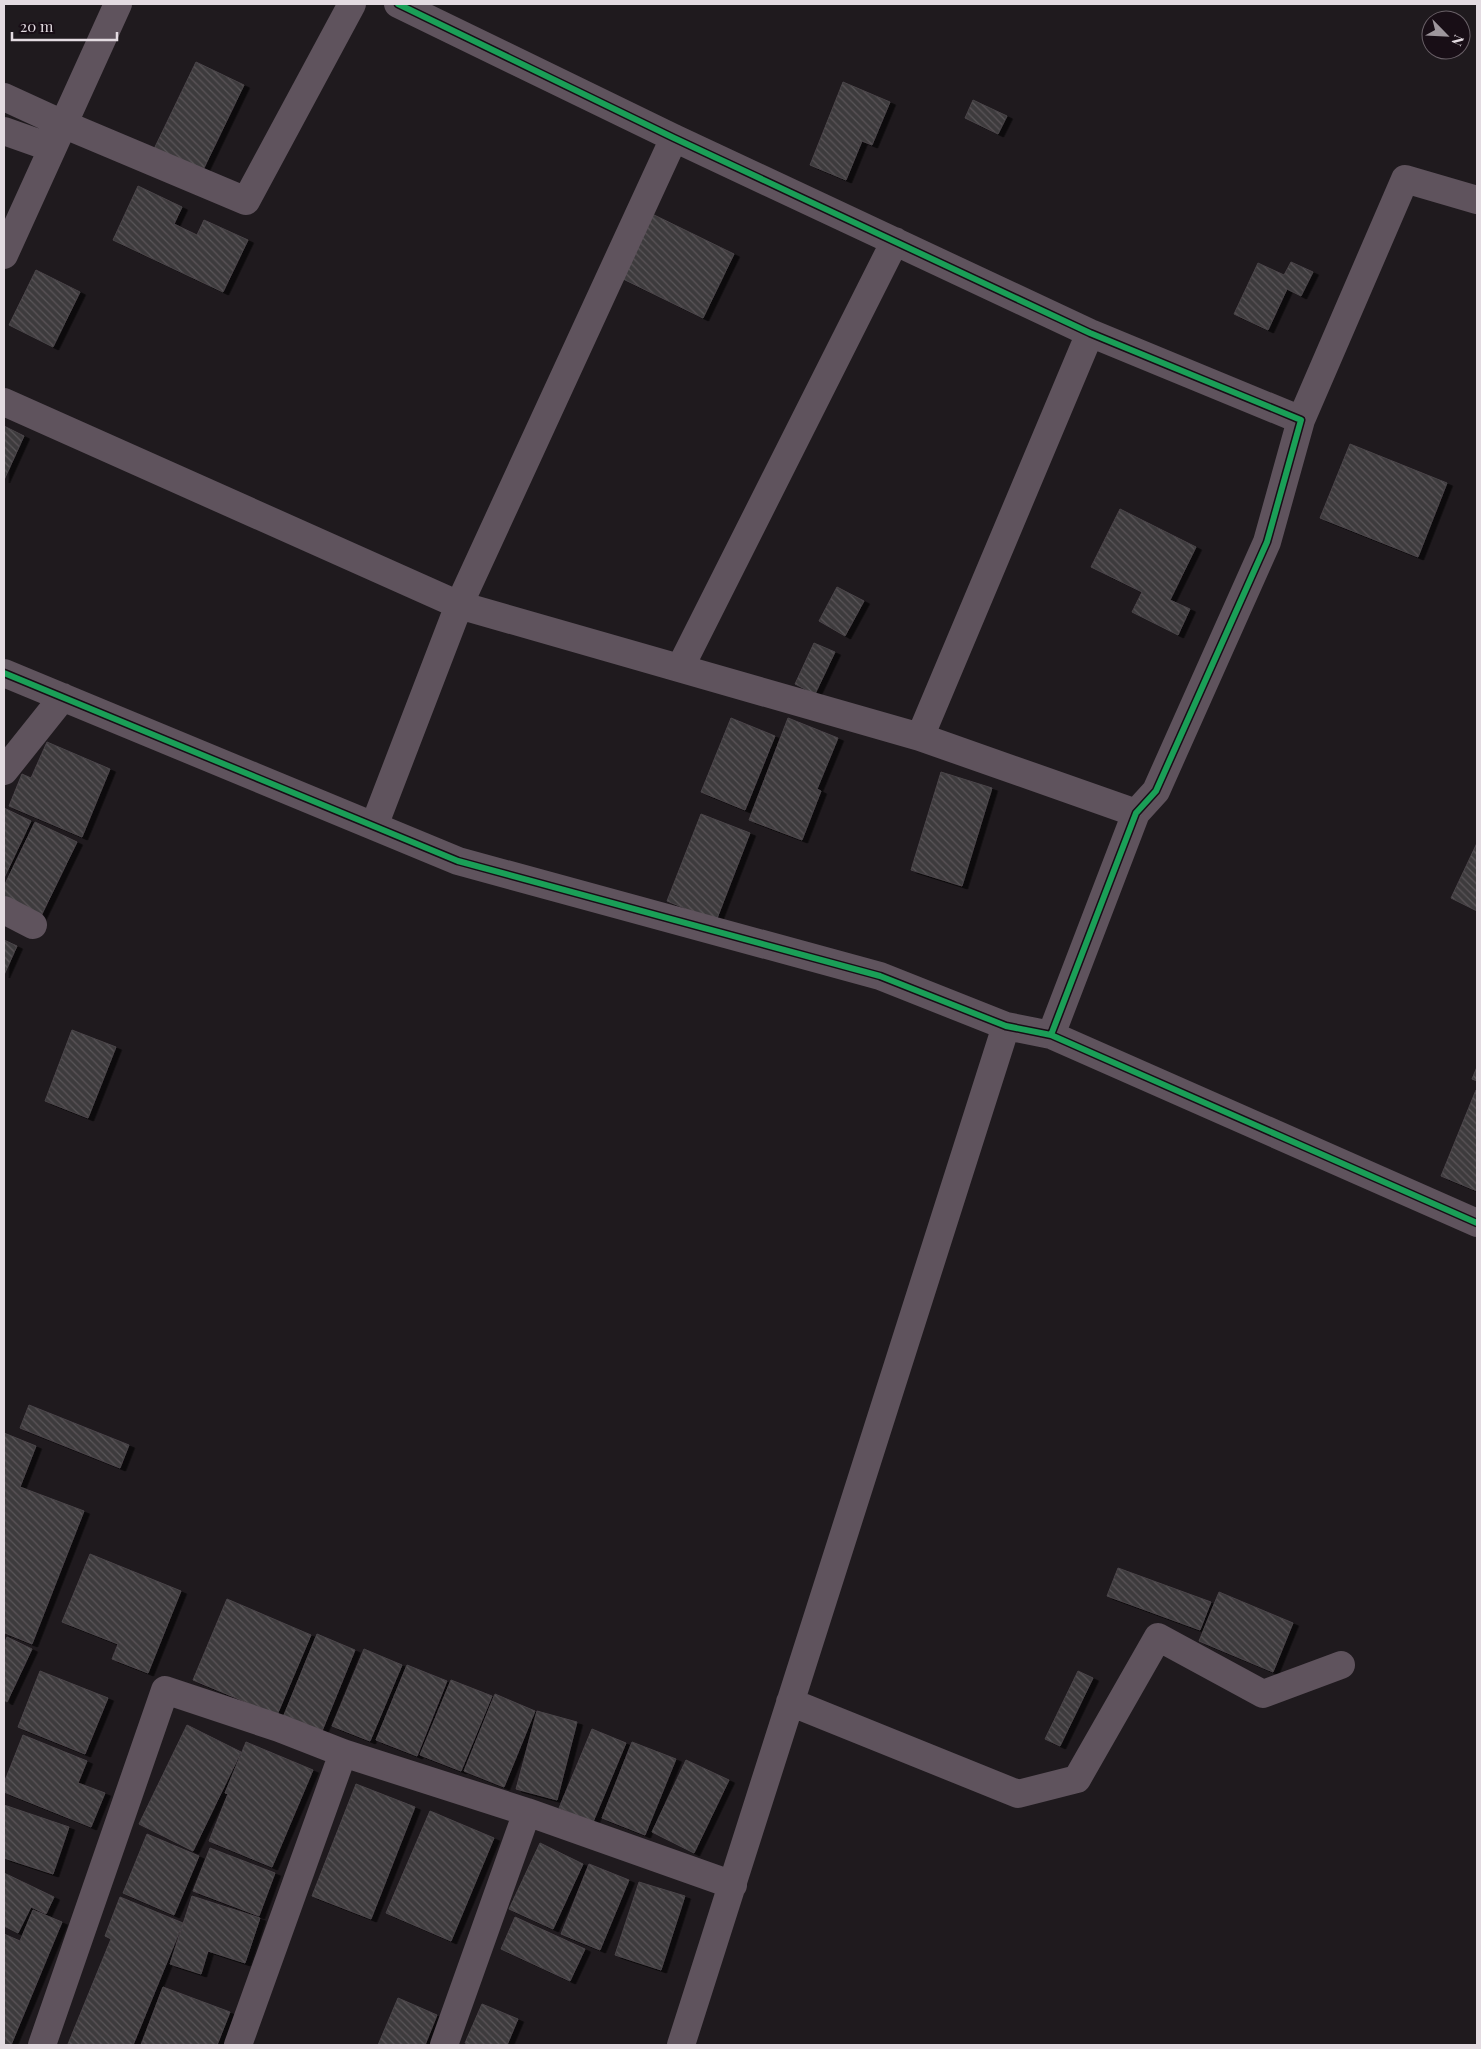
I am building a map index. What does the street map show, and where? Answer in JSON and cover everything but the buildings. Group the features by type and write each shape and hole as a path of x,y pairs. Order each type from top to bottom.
{"street":[{"path":"4,255 118,4"},
{"path":"4,97 63,124 246,201 352,4"},
{"path":"398,4 674,138 1090,333 1301,420"},
{"path":"4,131 52,148"},
{"path":"374,826 459,605 674,138"},
{"path":"1052,1035 1136,813 1156,791 1267,542 1301,420 1405,179 1477,200"},
{"path":"680,668 895,242"},
{"path":"920,737 1090,333"},
{"path":"4,402 459,605 920,737 1136,813"},
{"path":"4,673 458,862 880,976 1006,1026 1052,1035 1477,1223"},
{"path":"4,771 63,697"},
{"path":"4,910 33,925"},
{"path":"681,2045 1006,1026"},
{"path":"790,1702 1018,1794 1077,1779 1158,1637 1263,1694 1341,1664"},
{"path":"42,2045 165,1690 279,1728 342,1753 527,1812 733,1885"},
{"path":"238,2045 342,1753"},
{"path":"444,2045 527,1812"}],"cycle path":[{"path":"398,4 674,138 1090,333 1301,420 1267,542 1156,791 1136,813 1051,1035"},
{"path":"4,673 458,861 880,976 1006,1026 1051,1035 1477,1223"}]}
